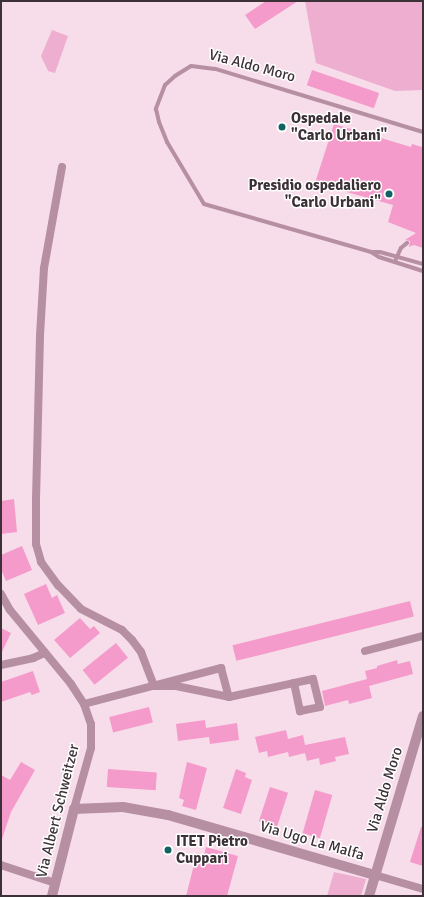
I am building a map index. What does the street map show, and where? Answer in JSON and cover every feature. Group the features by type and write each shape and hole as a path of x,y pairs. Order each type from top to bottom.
{"street":[{"path":"62,167 44,268 40,336 36,544 41,562 58,585 81,609 122,630 132,640 141,652 154,686"},
{"name":"Via Albert Schweitzer","path":"1,594 10,610 71,684 84,704 91,724 91,748 52,896"},
{"path":"365,651 423,636"},
{"path":"1,665 33,658 45,653"},
{"path":"84,704 221,668 229,697"},
{"path":"154,686 176,686 229,697 294,683"},
{"name":"Via Aldo Moro","path":"369,896 423,716"},
{"name":"Via Ugo La Malfa","path":"74,808 123,807 168,815 423,889"},
{"path":"1,865 55,883"}],"lane":[{"name":"Via Aldo Moro","path":"423,132 215,69 192,66 175,76 165,85 156,109 159,122 167,142 194,190 204,204 371,252 379,257 423,271"},
{"path":"396,262 401,248 407,244"},
{"name":"Via Aldo Moro","path":"371,252 380,252 423,264"}],"shaded area":[{"path":"305,1 423,1 423,90 395,91 316,63"},
{"path":"52,30 68,36 55,73 48,71 41,56"},
{"path":"334,872 366,879 361,896 327,896"}],"building":[{"path":"266,1 298,1 255,29 245,15"},
{"path":"312,70 379,93 374,108 307,85"},
{"name":"Presidio ospedaliero \"Carlo Urbani\"","path":"334,124 411,147 412,144 422,147 423,248 414,245 409,247 410,241 405,240 416,233 388,222 393,205 315,183"},
{"path":"14,499 17,532 1,534 1,501"},
{"path":"22,546 32,570 6,581 1,569 1,555"},
{"path":"46,584 52,598 57,595 65,613 38,625 24,594"},
{"path":"410,601 414,617 236,661 232,645"},
{"path":"80,618 90,629 94,626 100,633 70,658 54,640"},
{"path":"1,628 11,633 1,654"},
{"path":"116,643 128,658 95,685 83,670"},
{"path":"397,660 398,664 410,661 413,674 369,686 372,698 349,704 348,700 325,706 322,691 367,679 365,671"},
{"path":"33,671 40,692 32,695 30,692 1,702 1,682"},
{"path":"149,707 153,723 113,732 109,717"},
{"path":"205,720 206,728 237,723 239,740 210,744 209,737 178,741 176,724"},
{"path":"286,730 288,739 303,735 305,745 345,737 349,754 335,757 336,761 320,765 319,758 307,761 305,753 289,757 288,752 268,757 267,751 259,753 255,737"},
{"path":"21,762 35,770 11,812 1,839 1,775 10,780"},
{"path":"187,762 207,768 196,810 182,806 184,800 179,798"},
{"path":"108,769 157,772 156,790 107,787"},
{"path":"236,769 246,773 245,777 252,780 241,814 223,808"},
{"path":"270,787 288,793 277,827 259,821"},
{"path":"315,790 332,795 320,838 303,833"},
{"path":"421,827 423,827 423,866 410,862"},
{"path":"206,847 238,856 227,896 186,896 197,853 204,855"}],"place":[{"name":"Ospedale \"Carlo Urbani\"","path":"282,127"},
{"name":"Presidio ospedaliero \"Carlo Urbani\"","path":"389,194"},
{"name":"ITET Pietro Cuppari","path":"168,850"}]}
